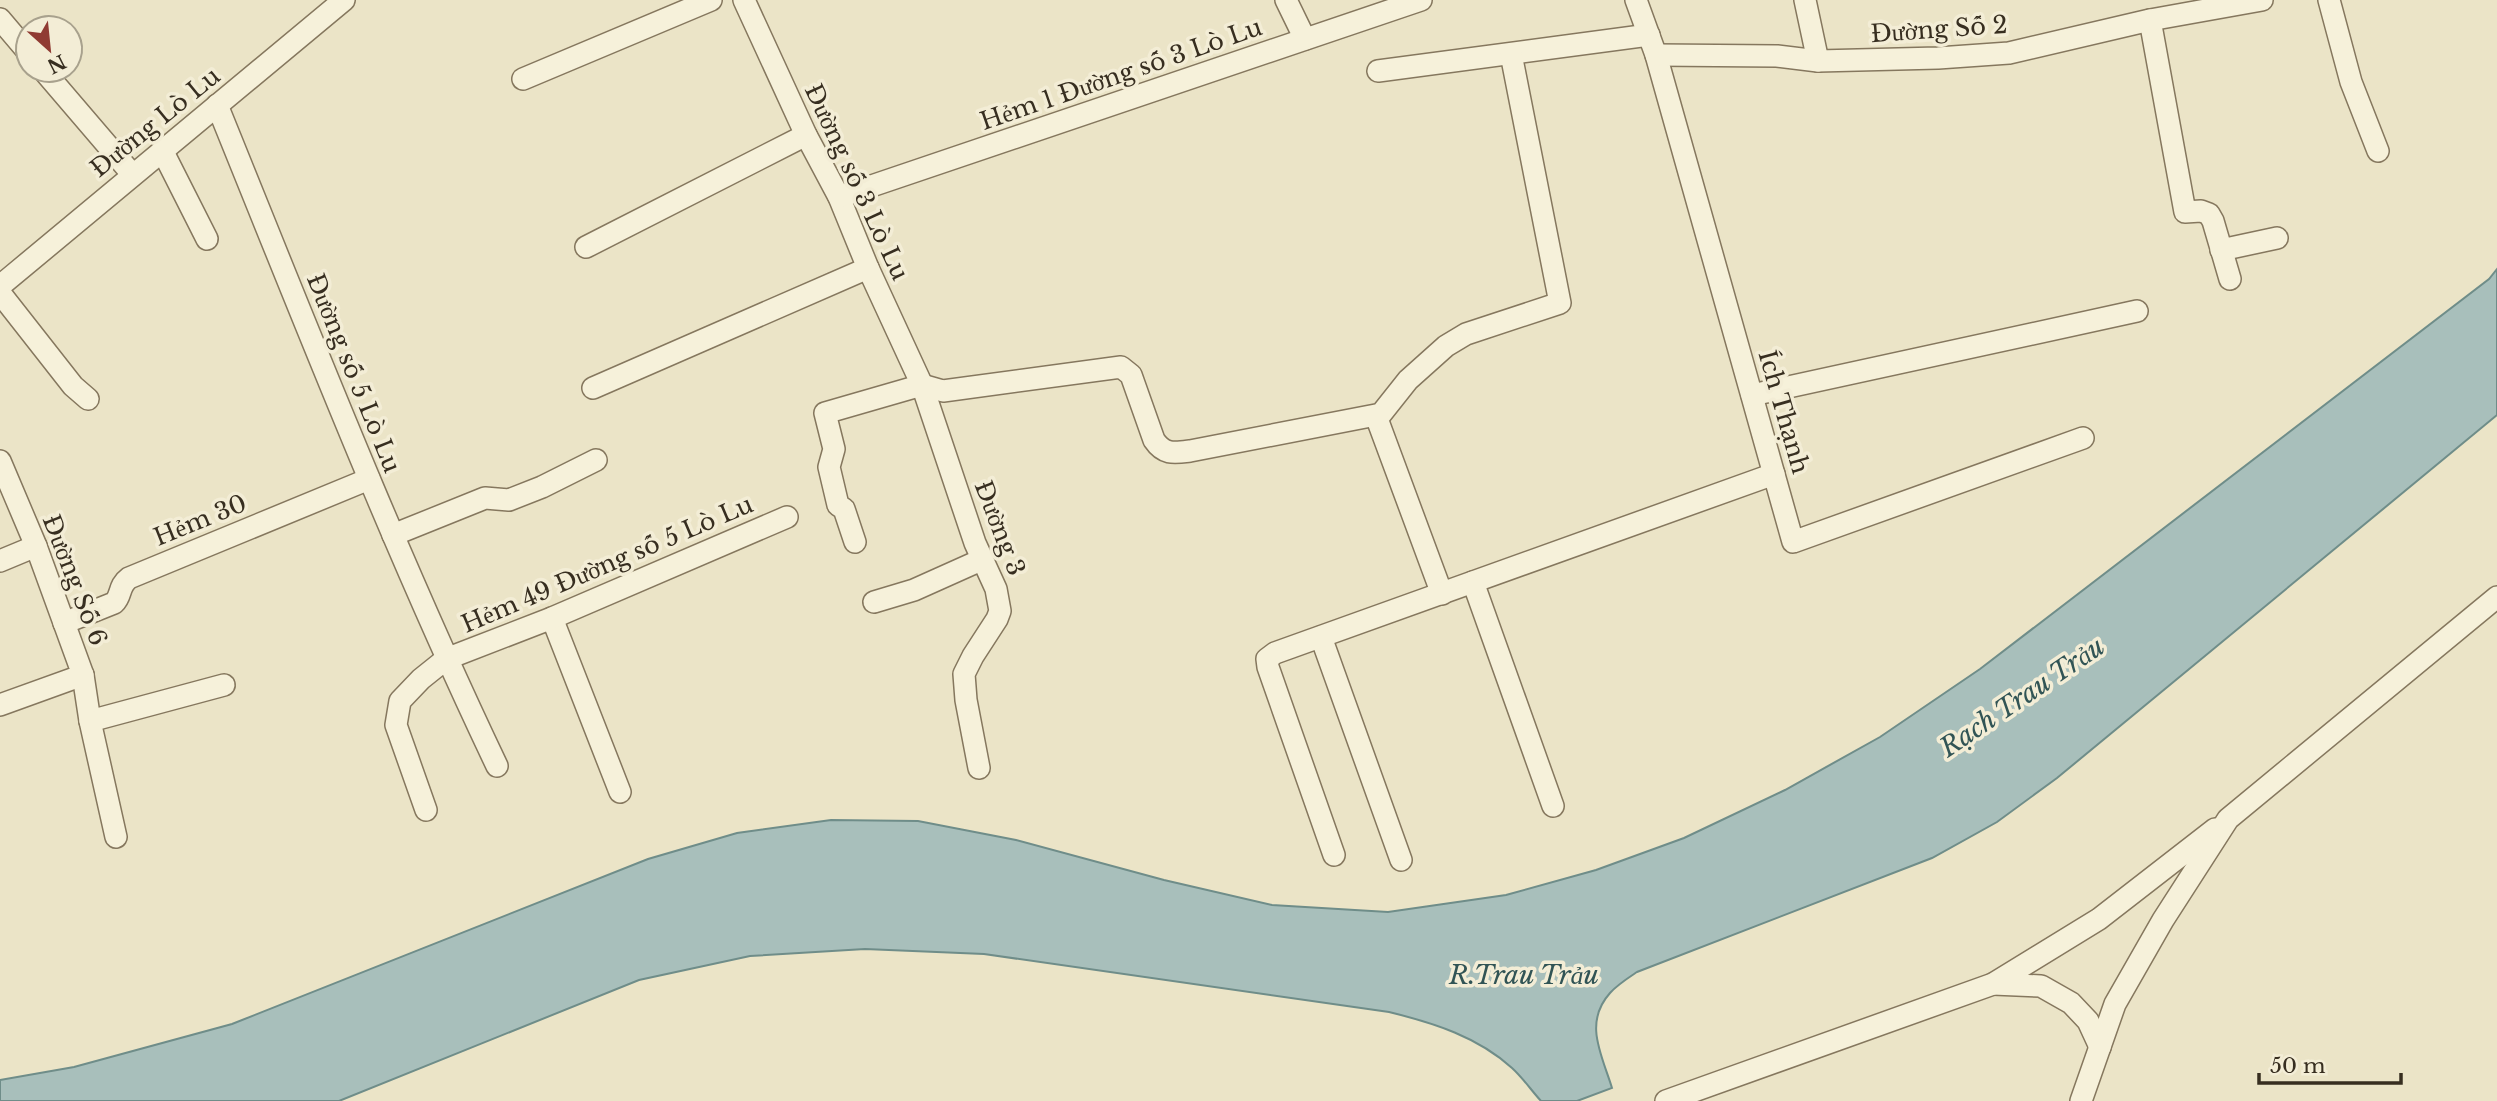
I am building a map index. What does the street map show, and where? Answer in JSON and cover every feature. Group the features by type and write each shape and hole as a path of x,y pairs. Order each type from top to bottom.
{"street":[{"name":"Đường Lò Lu","path":"0,286 344,0"},
{"path":"523,79 710,0"},
{"name":"Đường số 3 Lò Lu","path":"744,0 806,135 839,197 868,268 922,385"},
{"path":"1286,0 1305,39"},
{"name":"Hẻm 1 Đường số 3 Lò Lu","path":"839,197 1421,0"},
{"name":"Ích Thạnh","path":"1636,0 1653,45 1793,542 2083,438"},
{"path":"1805,0 1818,61"},
{"name":"Đường Số 2","path":"1378,71 1473,57 1653,45 1818,61 2009,53 2150,20 2262,0"},
{"path":"2329,0 2351,82 2378,151"},
{"path":"0,19 14,36"},
{"path":"2150,20 2185,212 2201,211 2213,220 2230,279"},
{"path":"855,542 844,509 838,505 829,467 834,449 825,413 922,385 943,391 1122,367 1129,372 1133,380 1154,440 1158,446 1170,453 1376,416 1384,411 1395,393 1408,380 1455,340 1560,303 1511,54"},
{"path":"55,84 132,174"},
{"name":"Đường số 5 Lò Lu","path":"217,105 369,479 446,659 497,766"},
{"path":"586,247 806,135"},
{"path":"162,150 207,239"},
{"path":"2221,250 2277,238"},
{"path":"593,388 868,268"},
{"path":"0,293 73,386 88,399"},
{"path":"1752,395 2137,310"},
{"name":"Đường 3","path":"922,385 981,560 996,589 1000,611 994,626 964,674 966,700 979,768"},
{"path":"1376,416 1442,594"},
{"path":"393,535 485,498 509,500 596,460"},
{"name":"Đường Số 6","path":"0,461 36,546 83,675 0,705"},
{"path":"1334,855 1267,659 1275,653 1774,474"},
{"name":"Hẻm 30","path":"64,624 114,603 118,600 120,588 130,578 369,479"},
{"name":"Hẻm 49 Đường số 5 Lò Lu","path":"426,810 398,732 396,717 403,696 446,659 552,618 787,517"},
{"path":"0,561 36,546"},
{"path":"874,602 914,590 981,560"},
{"path":"1473,582 1553,806"},
{"path":"1666,1101 1993,984 2099,919 2228,819 2497,597"},
{"path":"552,618 620,792"},
{"path":"1321,637 1401,860"},
{"path":"83,675 90,721 116,837"},
{"path":"90,721 224,685"},
{"path":"2081,1101 2115,1004 2163,920 2228,819"},
{"path":"1993,984 2041,986 2071,1003 2088,1021 2100,1047"}],"water":[{"name":"R.Trau Trảu","path":"2497,269 2497,415 2057,778 1997,822 1932,858 1637,972 1623,982 1602,1004 1596,1028 1612,1088 1577,1101 1541,1101 1512,1068 1485,1048 1439,1026 1389,1012 984,954 865,949 750,956 639,980 339,1101 0,1101 0,1080 74,1067 232,1024 648,859 737,833 831,820 918,821 1016,840 1164,880 1272,905 1388,912 1506,895 1596,870 1684,838 1785,790 1880,737 1980,669 2489,279"}],"water label":[{"name":"Rạch Trau Trảu","path":"2022,697"}]}
